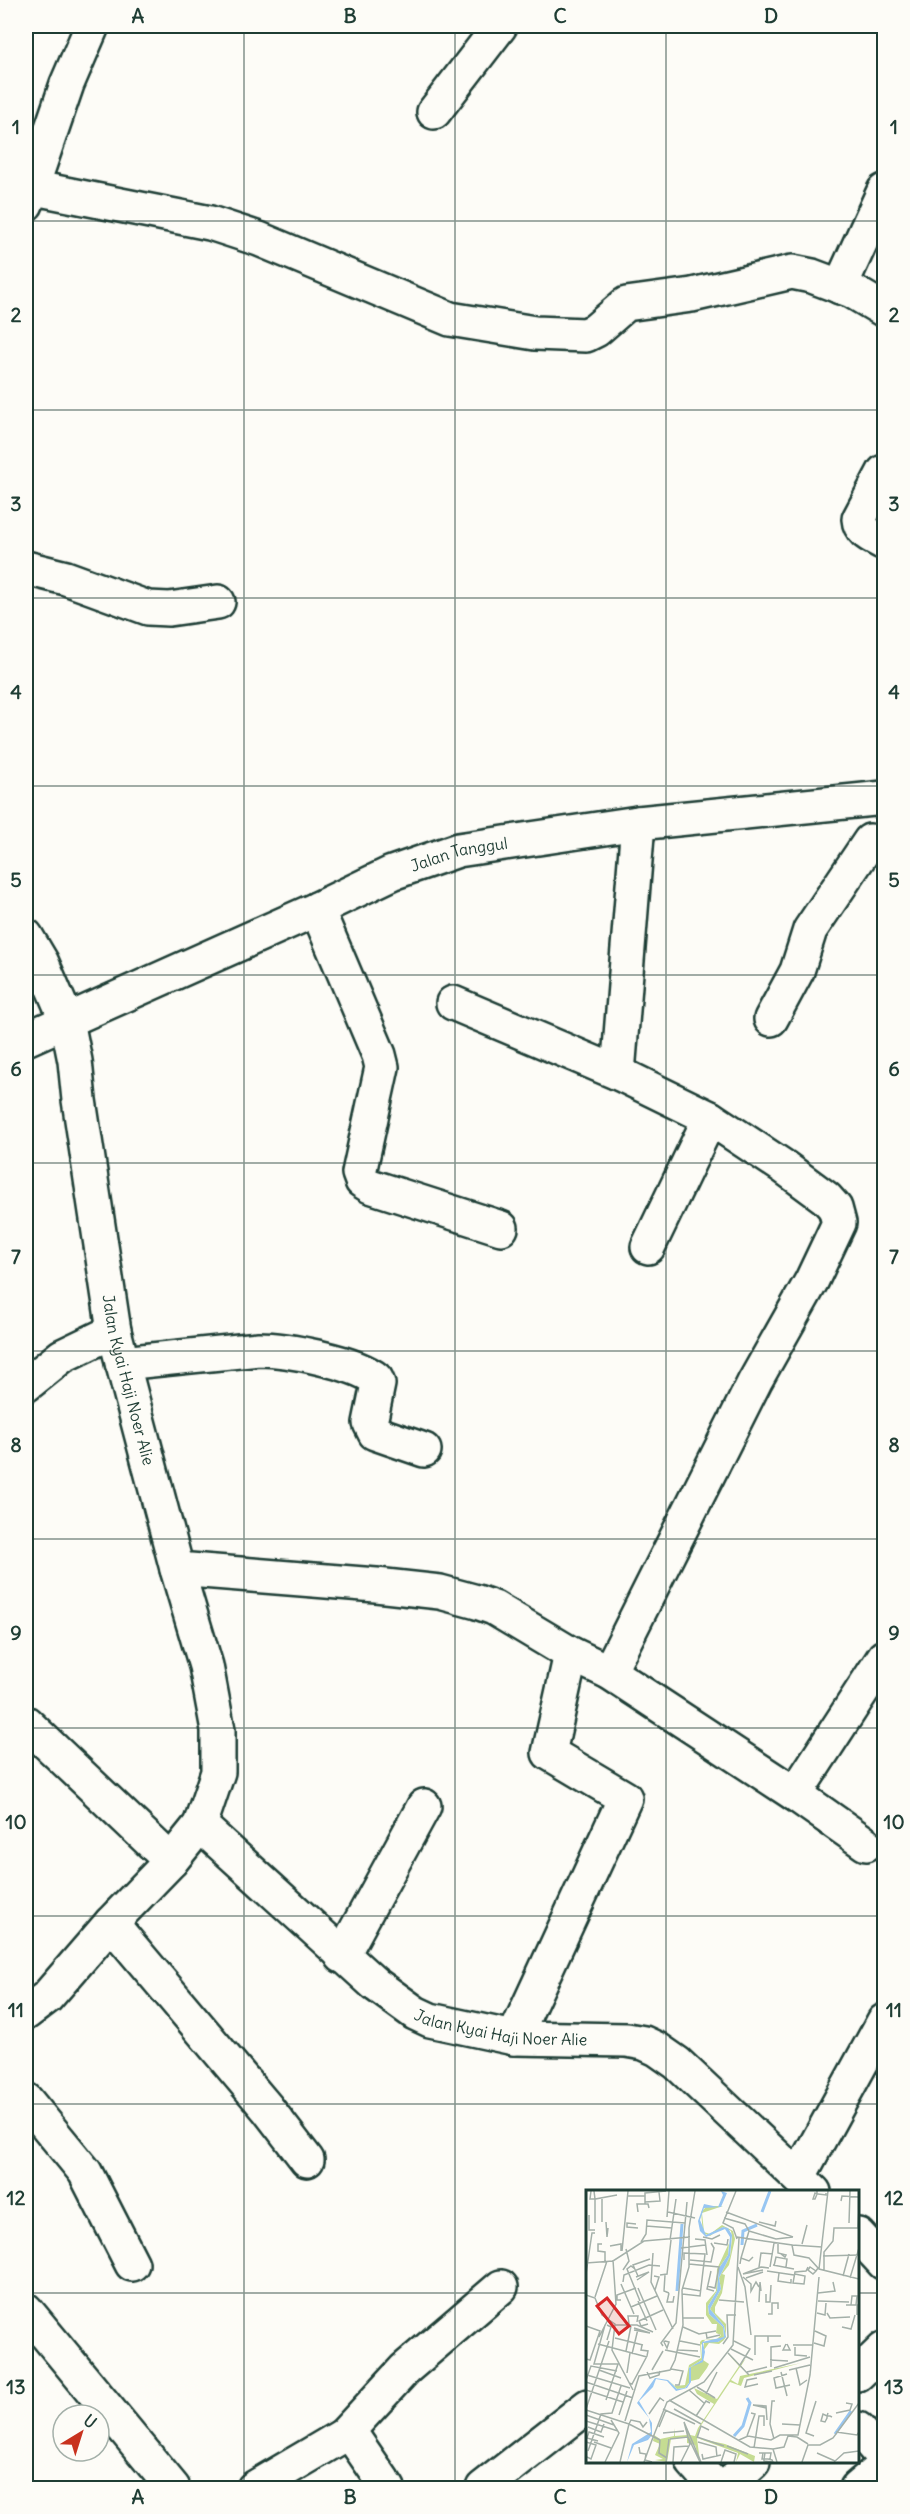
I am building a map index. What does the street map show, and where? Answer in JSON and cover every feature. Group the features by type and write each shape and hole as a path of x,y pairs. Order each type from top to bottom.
{"street":[{"path":"92,26 67,84 28,195 210,223 259,239 450,319 535,333 586,334 596,330 626,304 692,295 783,273 812,276 840,286 885,310"},
{"path":"434,112 500,26"},
{"path":"840,286 885,191"},
{"path":"885,472 859,519 864,532 885,543"},
{"path":"26,568 66,578 148,608 169,609 218,602"},
{"path":"771,1019 797,970 810,930 870,818"},
{"name":"Jalan Tanggul","path":"26,1039 63,1012 317,909 393,873 458,850 638,823 870,818"},
{"path":"618,1073 638,823"},
{"path":"317,909 382,1067 359,1173 362,1181 370,1186 501,1228"},
{"name":"Jalan Kyai Haji Noer Alie","path":"26,2013 46,1997 111,1923 171,1861 200,1825 218,1772 218,1730 206,1666 177,1569 114,1331 75,1061 63,1012 34,950"},
{"path":"453,1003 618,1073 710,1118 826,1198 835,1208 839,1223 817,1270 755,1382 609,1672"},
{"path":"648,1247 710,1118"},
{"path":"26,1385 62,1356 114,1331"},
{"path":"122,1364 259,1349 280,1350 332,1361 376,1379 378,1384 370,1423 375,1433 424,1450"},
{"path":"177,1569 440,1592 494,1608 571,1654 609,1672 795,1794 866,1844"},
{"path":"514,2038 625,1798 549,1753 571,1654"},
{"path":"795,1794 885,1657"},
{"path":"26,1723 171,1861"},
{"path":"342,1956 424,1806"},
{"name":"Jalan Kyai Haji Noer Alie","path":"200,1825 342,1956 382,1990 416,2013 430,2020 514,2038 627,2040 644,2043 677,2063 807,2184"},
{"path":"111,1923 267,2108 307,2160"},
{"path":"807,2184 885,2021"},
{"path":"26,2100 85,2172 132,2264"},
{"path":"859,2236 885,2262"},
{"path":"254,2488 344,2435 405,2369 501,2287"},
{"path":"26,2310 173,2488"},
{"path":"859,2373 885,2349"},
{"path":"483,2488 586,2408"},
{"path":"859,2430 885,2457"},
{"path":"344,2435 355,2440 388,2488"},
{"path":"694,2463 716,2488"},
{"path":"724,2488 752,2463"},
{"path":"857,2488 885,2465"}]}
